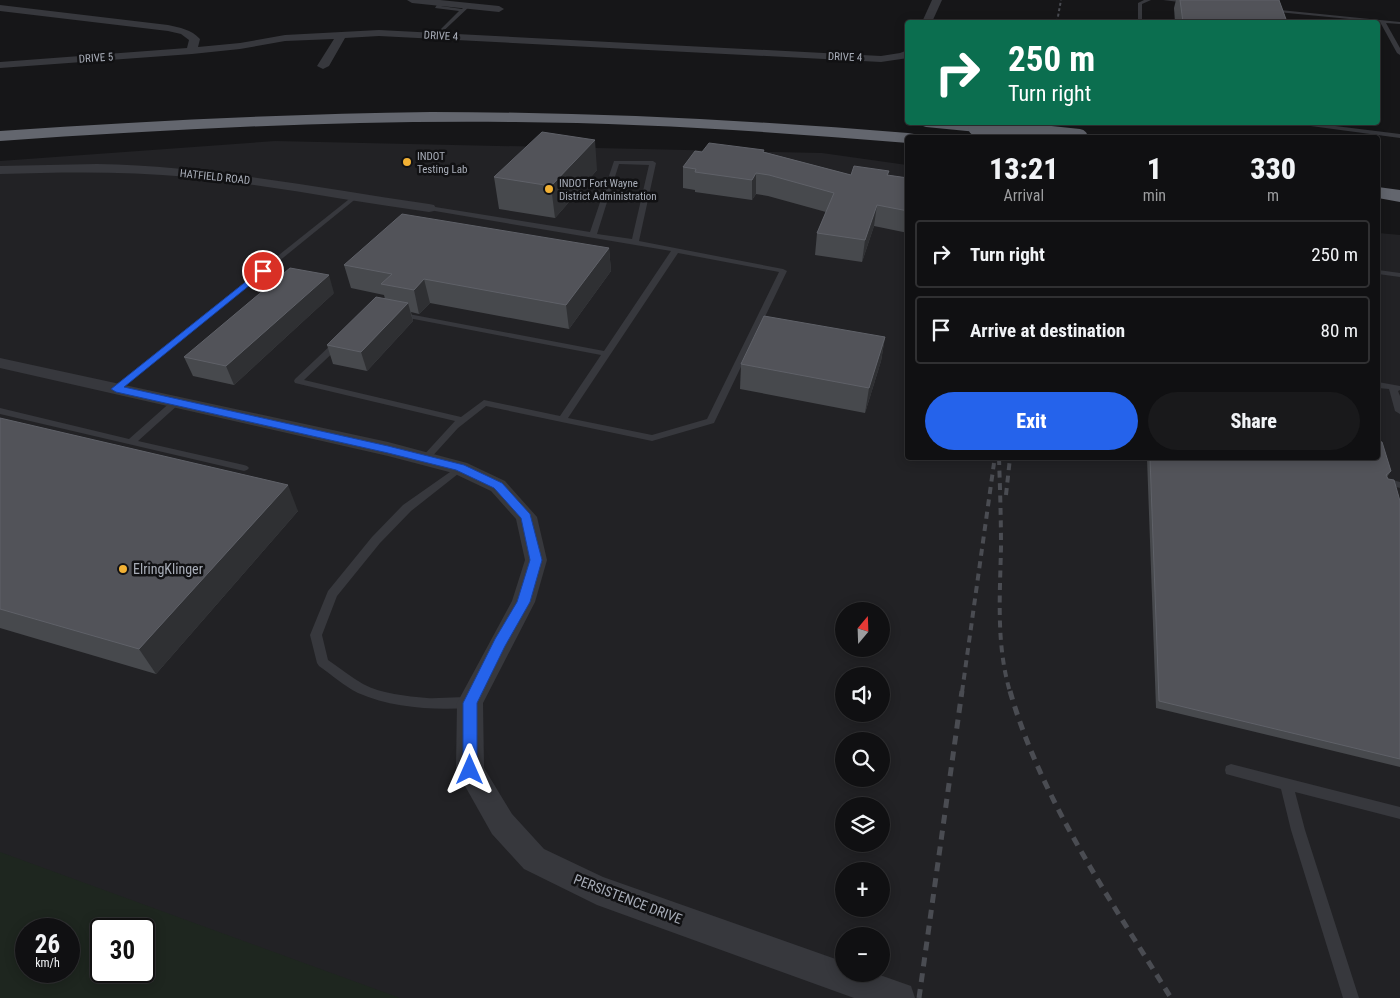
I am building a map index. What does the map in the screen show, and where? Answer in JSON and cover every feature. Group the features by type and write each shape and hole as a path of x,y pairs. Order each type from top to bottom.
{"highway":[{"path":"303,104 469,101"},
{"path":"517,101 619,104"},
{"path":"0,136 274,120 490,117 688,122 905,138"},
{"path":"957,125 1051,135"},
{"path":"1380,192 1400,196"}],"street":[{"path":"412,0 466,8 502,7 468,38"},
{"path":"928,20 937,0"},
{"path":"0,8 168,28 185,32 195,39 192,51"},
{"name":"DRIVE 4","path":"192,51 240,46 285,38 379,33 881,59 905,55"},
{"path":"323,66 341,35"},
{"name":"DRIVE 5","path":"0,65 192,51"},
{"name":"HATFIELD ROAD","path":"0,170 56,168 155,170 260,181 429,208"},
{"name":"PERSISTENCE DRIVE","path":"0,363 425,459 460,468 498,486 526,516 536,560 523,602 470,703 470,770 502,824 534,859 596,890 899,998"}],"lane":[{"path":"1140,20 1140,3 1149,0"},
{"path":"1164,0 1194,3"},
{"path":"438,36 466,8"},
{"path":"1264,10 1371,20"},
{"path":"1283,12 1285,18"},
{"path":"1382,21 1400,23"},
{"path":"1382,21 1400,51"},
{"path":"1320,125 1400,136"},
{"path":"592,235 616,162 654,163 635,242"},
{"path":"116,389 355,197"},
{"path":"425,459 462,420 484,404 652,438 711,421 783,271 635,242 429,208"},
{"path":"562,419 676,250"},
{"path":"1380,272 1400,275"},
{"path":"392,313 606,354"},
{"path":"346,335 298,381 462,420"},
{"path":"1380,385 1397,388 1400,411"},
{"path":"131,442 176,402"},
{"path":"0,411 244,468"},
{"path":"460,468 407,508 376,540 332,594 316,635 323,663 361,688 392,697 441,706 470,703"},
{"path":"1388,482 1400,485"},
{"path":"1231,770 1400,813"},
{"path":"1286,784 1298,830 1351,998"}],"shaded area":[{"path":"275,141 822,153 905,165 905,460 1380,460 1380,233 1400,235 1400,998 143,998 107,983 155,983 155,918 90,918 90,976 80,972 80,918 15,918 15,933 0,938 0,161"},
{"path":"0,852 400,998 0,998"}],"building":[{"path":"1180,0 1279,0 1286,20 1183,20"},
{"path":"542,132 595,140 551,186 494,177"},
{"path":"709,143 764,150 763,152 851,175 854,166 889,171 887,175 905,178 905,210 877,205 865,240 817,233 834,193 769,175 756,173 752,180 695,172 696,169 683,167 695,151 702,152"},
{"path":"402,214 609,248 566,305 424,279 414,290 381,284 392,274 344,265"},
{"path":"290,268 329,275 226,366 184,357"},
{"path":"376,297 408,303 361,352 327,345"},
{"path":"764,316 885,337 869,388 741,364"},
{"name":"ElringKlinger","path":"0,418 288,485 139,649 0,609"},
{"path":"1380,442 1382,442 1391,471 1386,475 1388,479 1394,480 1400,501 1400,759 1159,701 1150,460 1380,460"}],"railway":[{"path":"1057,20 1061,0"},
{"path":"1041,135 1043,125"},
{"path":"999,460 1000,620 1003,656 1010,692"},
{"path":"1006,495 1010,460"},
{"path":"962,692 994,463"},
{"path":"919,998 962,691"},
{"path":"1010,691 1023,732 1059,811 1102,887 1171,998"}],"place":[{"name":"INDOT Testing Lab","path":"407,162"},
{"name":"INDOT Fort Wayne District Administration","path":"549,189"},
{"name":"ElringKlinger","path":"123,569"}],"route":[{"path":"263,271 116,389 388,449 460,468 498,486 526,516 536,560 523,602 470,703 470,770"}]}
